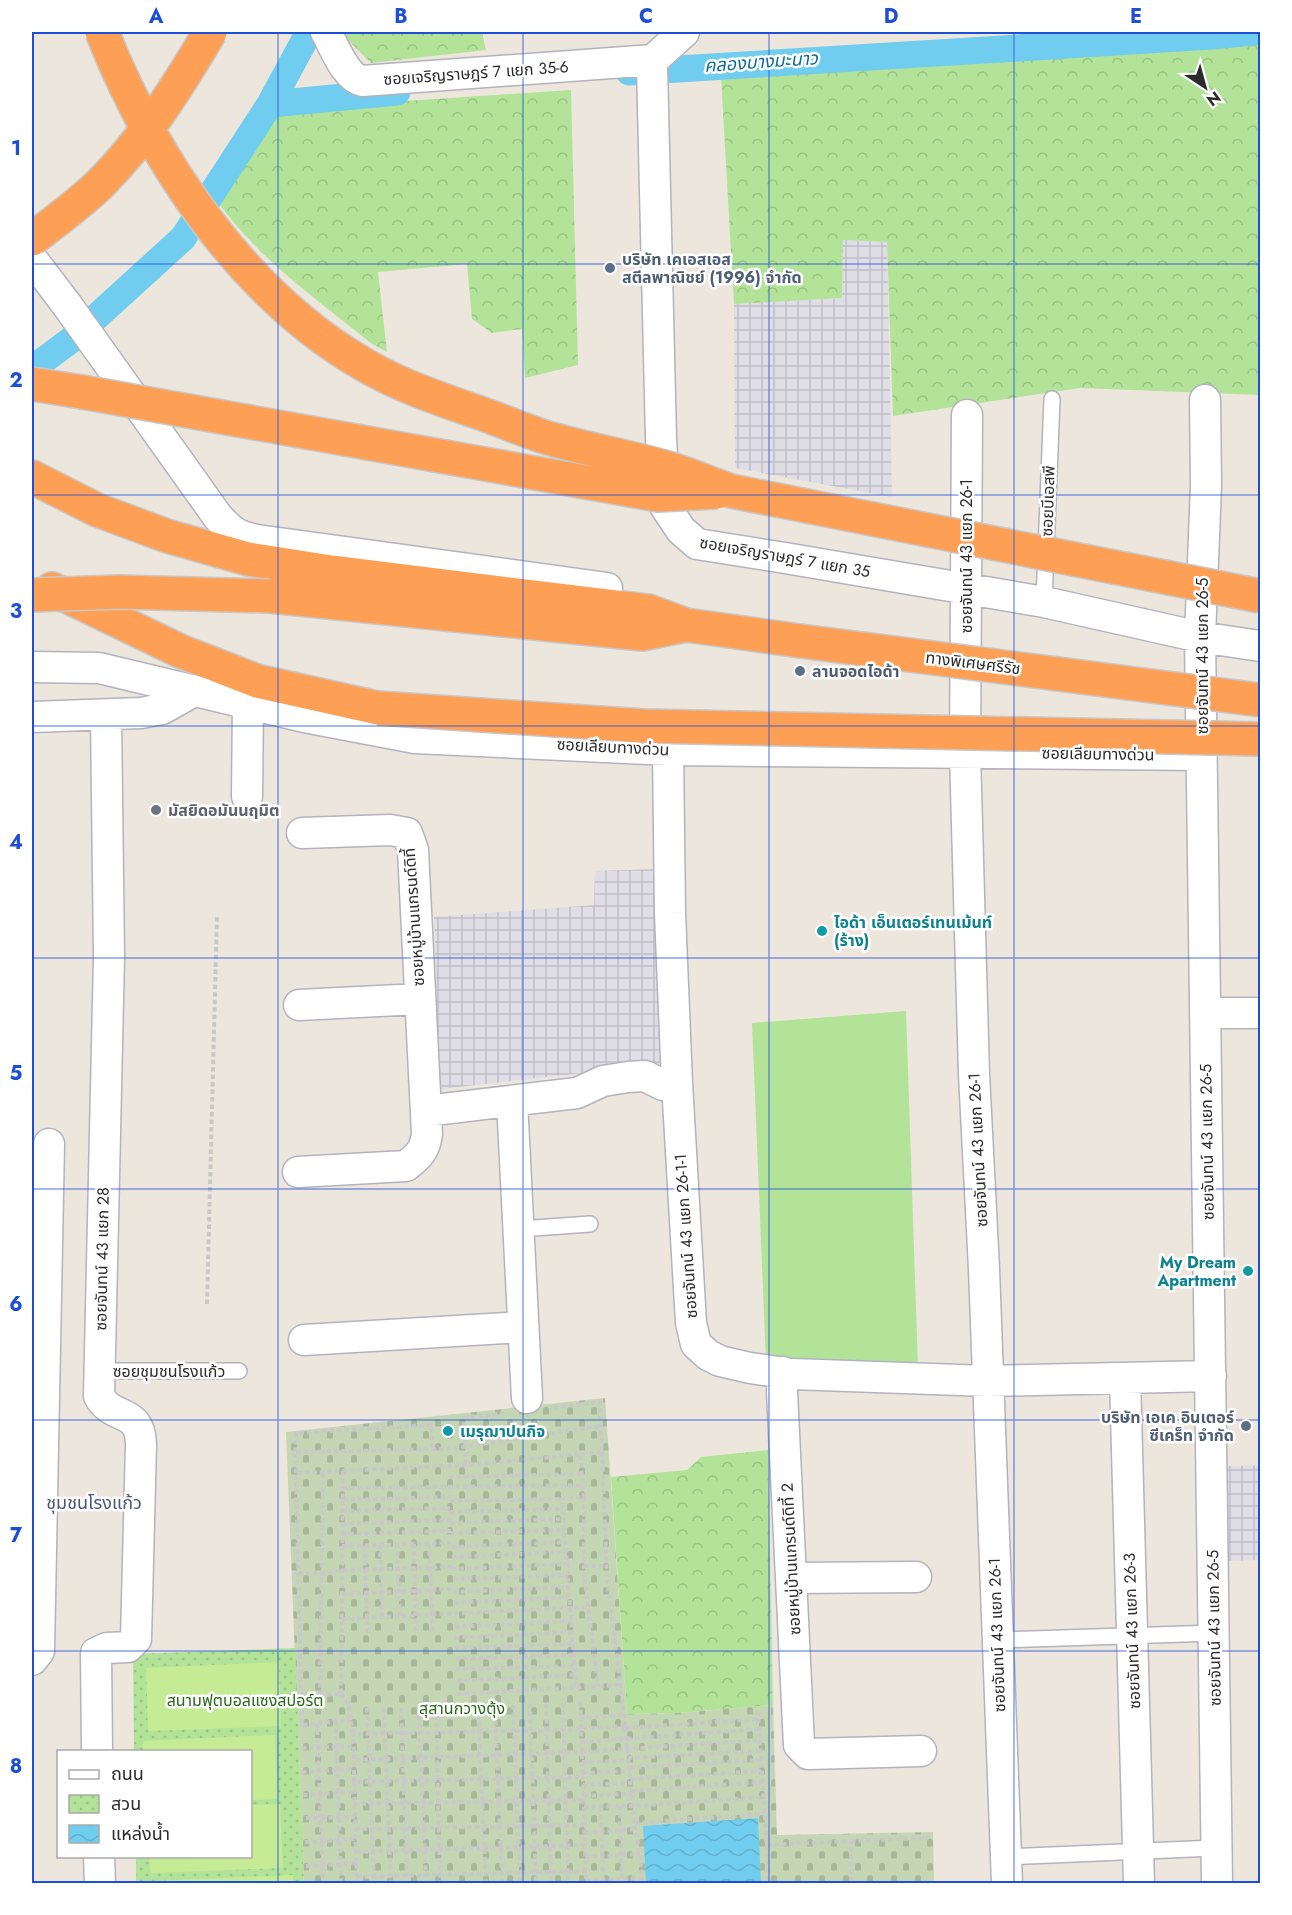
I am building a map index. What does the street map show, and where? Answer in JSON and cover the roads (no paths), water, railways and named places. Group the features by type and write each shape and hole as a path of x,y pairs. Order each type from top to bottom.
{"highway":[{"path":"102,32 136,109 185,191 224,242 267,289 319,335 363,364 409,387 548,438 672,469 731,491 1260,596"},
{"path":"32,238 92,191 134,147 170,98 210,32"},
{"path":"32,384 658,495 731,491"},
{"path":"32,477 97,510 167,536 248,559 331,572 648,611 686,625"},
{"path":"32,580 180,651 258,681 378,708 644,726 1260,739"},
{"path":"32,595 119,592 269,596 642,634 686,625"},
{"name":"ทางพิเศษศรีรัช","path":"686,625 1260,700"}],"street":[{"name":"ซอยเจริญราษฎร์ 7 แยก 35-6","path":"326,32 349,74 362,81 653,69"},
{"path":"653,69 684,32"},
{"name":"ซอยเจริญราษฎร์ 7 แยก 35","path":"653,69 664,506 681,530 697,544 1044,603 1200,637 1260,646"},
{"path":"32,259 218,517 233,533 241,537 607,588"},
{"name":"ซอยจันทน์ 43 แยก 26-5","path":"1205,400 1206,485 1200,637 1217,1884"},
{"name":"ซอยจันทน์ 43 แยก 26-1","path":"967,415 964,753 974,1074 1006,1870"},
{"name":"ซอยเลียบทางด่วน","path":"32,667 99,668 304,717 415,738 668,750 1202,755"},
{"path":"32,717 141,713 162,709 194,691"},
{"path":"247,796 248,704"},
{"name":"ซอยจันทน์ 43 แยก 28","path":"97,1750 96,1653 107,1648 128,1647 136,1639 141,1444 138,1426 134,1420 106,1407 99,1396 109,957 106,715"},
{"name":"ซอยจันทน์ 43 แยก 26-1-1","path":"668,750 670,1084 691,1323 696,1344 708,1355 720,1361 792,1374 988,1381 1211,1376"},
{"name":"ซอยหมู่บ้านแกรนด์ดิที้","path":"298,1172 406,1166 421,1155 425,1145 426,1111 413,850 407,833 390,830 302,833"},
{"name":"ซอยหมู่บ้านแกรนด์ดิที้","path":"299,1005 420,999"},
{"path":"1206,1013 1260,1013"},
{"path":"426,1111 578,1093 605,1099 634,1097 670,1084"},
{"path":"512,1101 520,1230 526,1407"},
{"path":"32,1660 39,1651 49,1144"},
{"path":"304,1340 522,1327"},
{"name":"ซอยหมู่บ้านแกรนด์ดิที้ 2","path":"783,1372 782,1391 799,1745 808,1754 921,1751"},
{"name":"ซอยจันทน์ 43 แยก 26-3","path":"1125,1378 1139,1884"},
{"path":"792,1578 916,1577"},
{"path":"99,1858 100,1884"}],"lane":[{"name":"ซอยบีเอสพี","path":"1044,603 1052,399"},
{"path":"520,1230 590,1224"},
{"name":"ซอยชุมชนโรงแก้ว","path":"99,1371 238,1371"},
{"path":"997,1640 1215,1633"},
{"path":"1006,1870 1138,1851 1215,1848"}],"water":[{"path":"758,1818 761,1883 646,1883 643,1826"}],"waterway":[{"path":"32,369 71,340 183,238 270,104 309,32"},
{"name":"คลองบางมะนาว","path":"629,72 1254,32"},
{"name":"คลองบางมะนาว","path":"270,104 397,92"}],"place":[{"name":"บริษัท เคเอสเอส สตีลพาณิชย์ (1996) จำกัด","path":"610,268"},
{"name":"ลานจอดไอด้า","path":"800,671"},
{"name":"มัสยิดอมันนฤมิต","path":"156,810"},
{"name":"ไอด้า เอ็นเตอร์เทนเม้นท์ (ร้าง)","path":"822,931"},
{"name":"My Dream Apartment","path":"1248,1271"},
{"name":"บริษัท เอเค อินเตอร์ ซีเคร็ท จำกัด","path":"1246,1426"},
{"name":"เมรุฌาปนกิจ","path":"448,1431"}],"district":[{"name":"ชุมชนโรงแก้ว","path":"94,1503"}],"park label":[{"name":"สนามฟุตบอลแซงสปอร์ต","path":"245,1700"},
{"name":"สุสานกวางตุ้ง","path":"462,1708"}]}
